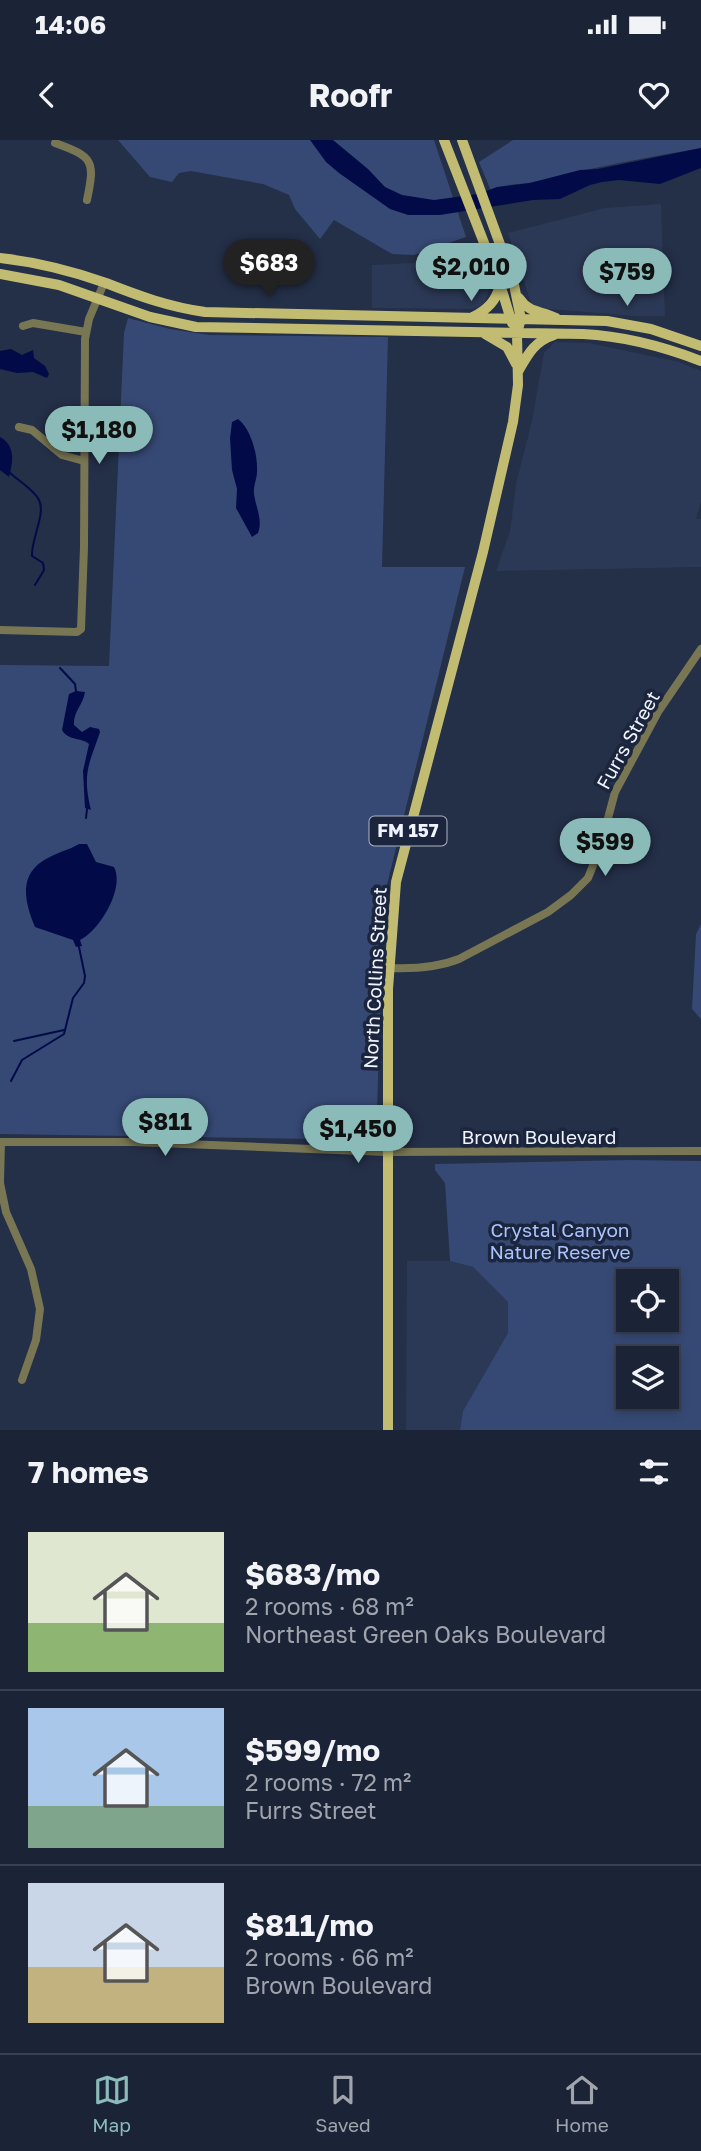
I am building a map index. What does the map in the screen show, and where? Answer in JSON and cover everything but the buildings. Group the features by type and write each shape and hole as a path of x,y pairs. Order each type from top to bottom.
{"main road":[{"name":"North Collins Street","path":"444,140 453,169 500,284 509,319 517,332"},
{"name":"North Collins Street","path":"388,1430 389,968 396,882 483,552 515,412 519,371 517,332 521,319 512,274 461,140"},
{"path":"0,258 47,266 160,303 205,312 607,321 662,332 701,346"},
{"path":"0,274 60,285 150,317 196,327 558,333 617,337 657,346 701,361"},
{"path":"471,318 486,310 497,296 500,284"},
{"path":"516,294 532,311 545,312 560,320"},
{"path":"392,316 392,331"},
{"path":"482,332 507,347 519,371"},
{"path":"657,346 662,332"},
{"path":"519,371 534,346 558,333"}],"street":[{"path":"55,143 76,151 89,161 92,174 87,200"},
{"path":"0,630 77,632 81,629 86,332 104,283"},
{"path":"23,326 33,323 86,332"},
{"path":"19,427 32,430 62,455 84,461"},
{"name":"Furrs Street","path":"389,968 412,969 452,962 548,912 578,889 592,871 615,792 658,712 701,649"},
{"path":"0,1142 0,1182 6,1212 31,1269 40,1309 36,1340 22,1380"},
{"name":"Brown Boulevard","path":"0,1142 133,1142 387,1152 701,1151"}],"shaded area":[{"path":"310,140 333,140 385,187 402,195 434,200 478,194 497,187 530,183 580,170 598,169 701,148 701,168 660,184 619,180 602,182 560,199 533,200 440,215 408,215 390,209 339,173 326,162"},
{"path":"661,204 665,316 537,308 531,303 508,233 605,208"},
{"path":"475,242 489,291 485,302 479,307 372,308 372,265 412,263"},
{"path":"555,342 589,343 679,362 701,371 701,501 696,519 701,519 701,567 496,571 510,531 516,484 532,421 544,353"},
{"path":"11,349 22,355 33,350 34,358 45,366 49,374 47,378 33,372 17,373 0,369 0,351"},
{"path":"238,419 250,436 256,458 254,491 260,523 258,533 252,537 236,508 237,489 232,470 230,438 232,422"},
{"path":"0,437 11,450 9,477 0,470"},
{"path":"76,691 85,692 74,725 82,732 90,727 99,729 100,732 87,778 91,810 85,808 83,771 89,744 68,736 62,730 69,694"},
{"path":"79,844 87,844 96,862 114,867 117,876 109,908 88,935 80,940 82,946 76,947 73,940 35,927 28,907 26,888 32,871 38,864"},
{"path":"407,1261 450,1261 473,1267 508,1302 508,1333 463,1411 460,1430 406,1430"}],"green space":[{"path":"118,140 434,140 466,237 414,255 392,254 334,220 320,239 295,209 289,195 263,184 191,171 179,173 172,182 150,177"},
{"path":"513,140 701,140 701,148 534,182 507,185 491,191 479,162"},
{"path":"128,318 170,329 209,335 388,337 382,567 465,567 384,897 376,1140 0,1134 0,665 109,666 124,333"},
{"path":"701,924 701,1019 692,1009 696,934"},
{"name":"Crystal Canyon Nature Reserve","path":"701,1161 701,1430 460,1430 463,1411 508,1333 508,1302 473,1267 450,1261 445,1183 435,1170 435,1164"}],"waterway":[{"path":"10,473 34,493 41,506 32,556 43,563 44,570 35,585"},
{"path":"60,668 75,684 76,691"},
{"path":"86,818 87,809"},
{"path":"11,1081 22,1060 64,1034 73,998 84,983 79,947"},
{"path":"14,1041 64,1030"}]}
